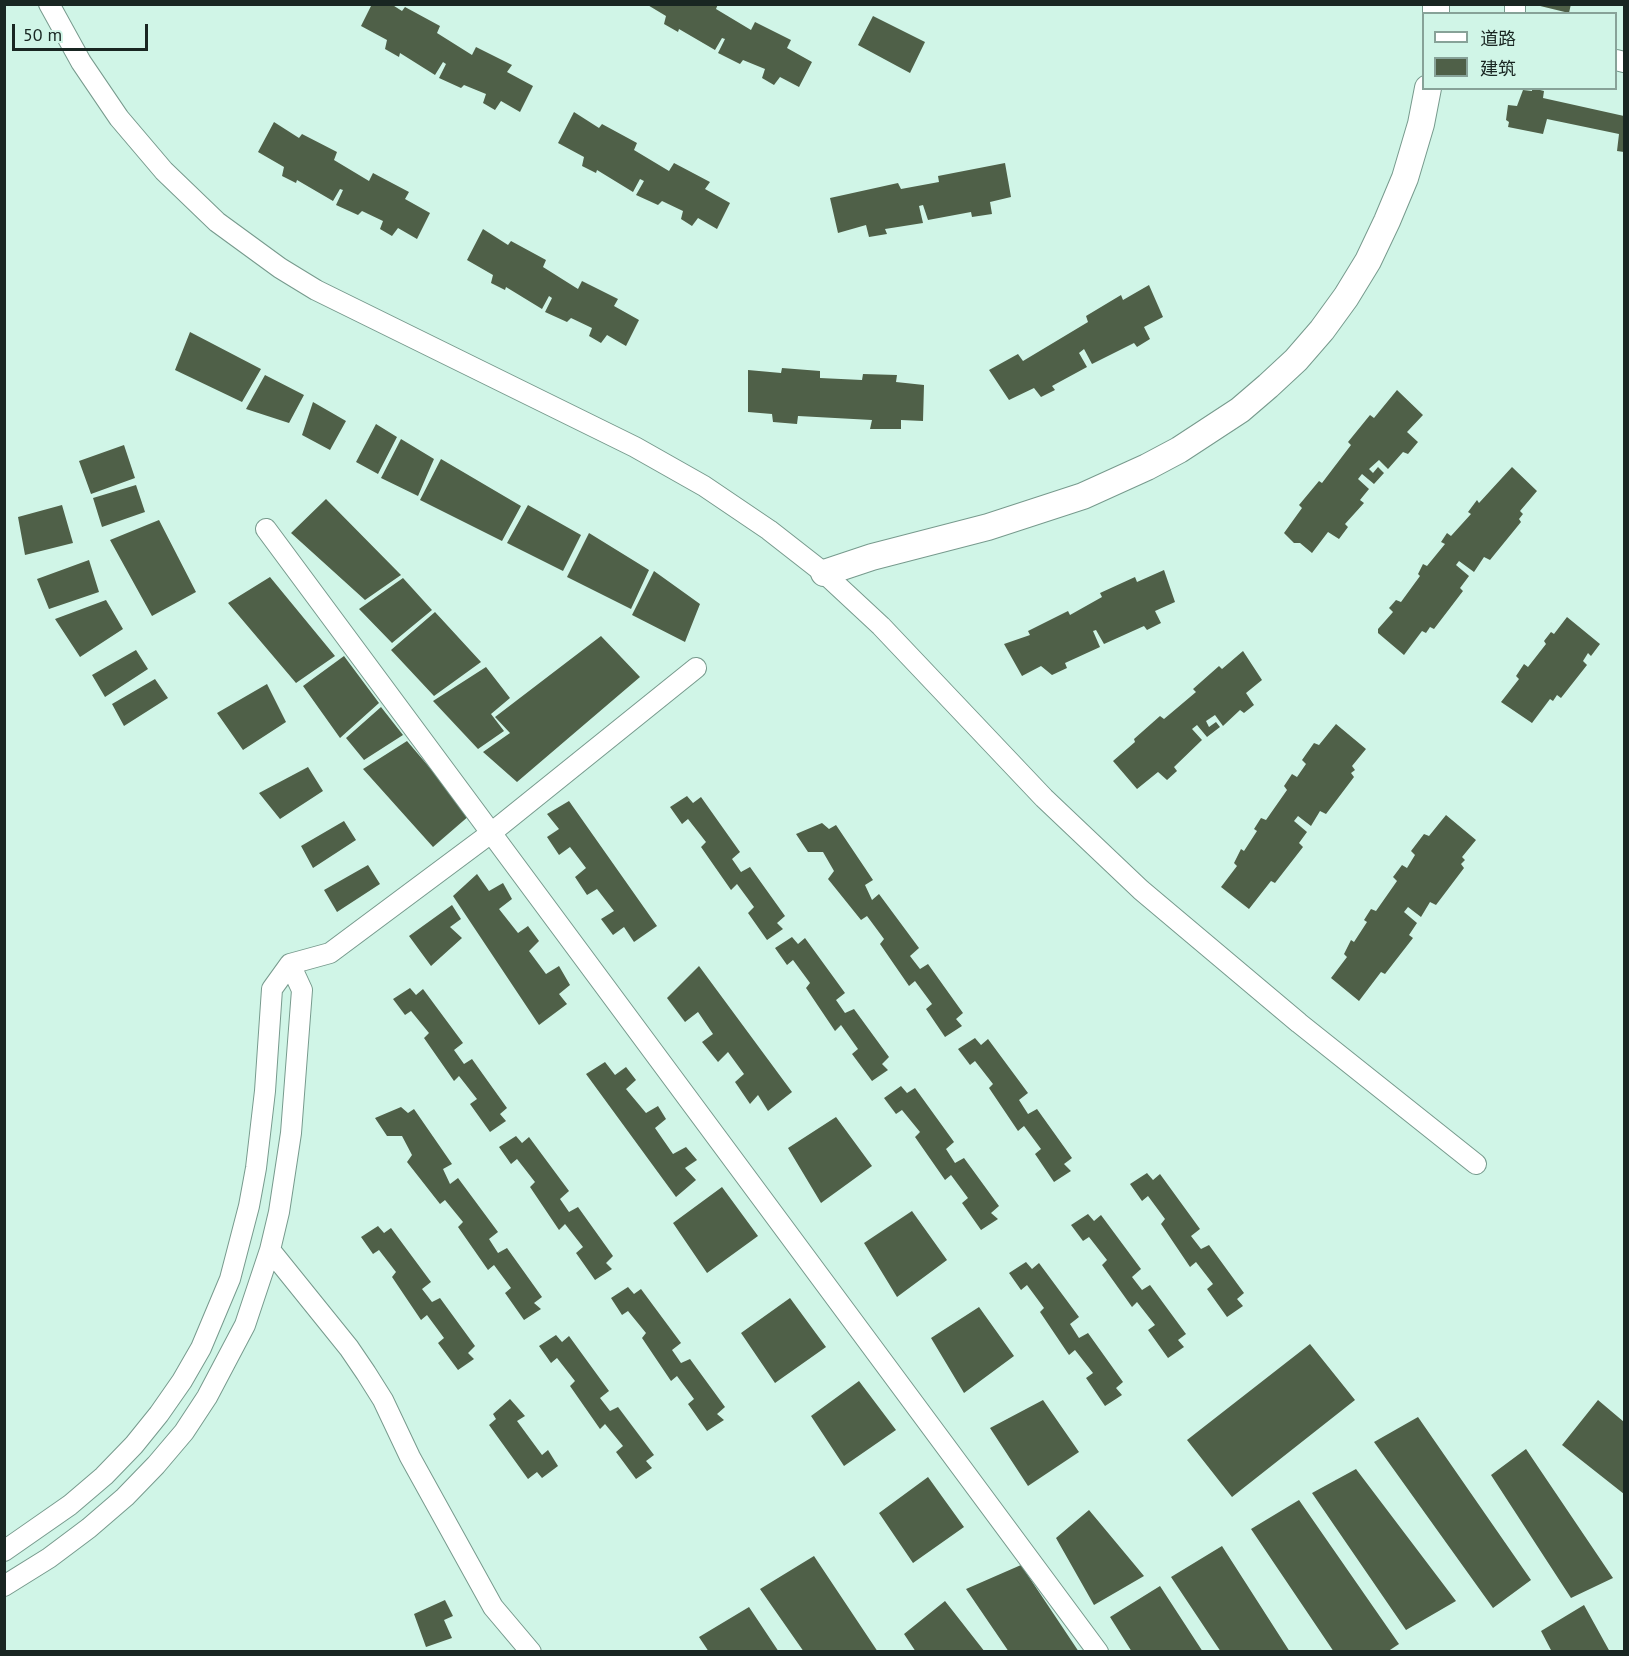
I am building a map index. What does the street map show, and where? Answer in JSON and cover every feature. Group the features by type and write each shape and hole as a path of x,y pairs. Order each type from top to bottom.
{"street":[{"path":"49,4 99,90 141,145 189,197 247,246 316,290 556,407 682,472 748,514 824,573 916,662 1044,798 1141,890 1299,1023 1476,1164"},
{"path":"824,573 872,557 988,527 1083,496 1179,450 1240,410 1296,360 1322,330 1368,261 1388,221 1405,178 1421,124 1428,90"},
{"path":"266,529 1098,1652"},
{"path":"4,1551 70,1505 126,1453 159,1414 201,1348 230,1278 249,1206 266,1091 272,989 290,964 330,953 491,832 696,668"},
{"path":"4,1586 49,1558 125,1497 184,1432 227,1362 244,1325 270,1250 286,1173 296,1083 302,990 290,964"},
{"path":"270,1250 349,1348 366,1373 383,1400 410,1457 493,1607 531,1652"}],"building":[{"path":"372,4 391,4 402,11 405,7 440,26 437,33 472,55 476,47 512,65 507,72 533,86 520,112 501,101 495,110 483,103 486,94 464,85 461,88 439,78 446,64 443,62 435,75 400,53 399,57 385,49 387,40 361,26"},
{"path":"646,4 718,4 716,9 751,30 755,22 791,40 787,48 812,62 799,87 780,77 774,85 762,78 765,69 743,60 740,64 718,53 725,39 722,38 715,50 679,29 678,32 664,24 666,16"},
{"path":"1532,4 1571,4 1569,12"},
{"path":"873,16 925,42 910,73 858,45"},
{"path":"1523,90 1544,91 1543,98 1624,116 1624,152 1617,151 1619,134 1547,119 1543,134 1508,127 1509,122 1506,120 1508,105 1517,106"},
{"path":"574,112 599,128 602,124 637,143 634,150 669,171 674,163 710,182 705,189 730,203 717,229 698,218 692,226 681,219 683,211 662,201 658,205 636,195 644,181 640,179 633,192 597,170 596,173 582,166 584,157 558,143"},
{"path":"274,122 299,138 302,134 337,152 334,160 369,181 373,173 409,192 405,199 430,213 417,239 398,228 392,236 380,229 383,221 362,211 358,215 336,205 343,190 340,189 333,201 297,180 296,183 282,176 284,167 258,152"},
{"path":"1005,163 1011,197 990,202 992,214 972,217 971,212 928,220 923,205 919,206 923,223 885,229 887,234 869,237 866,225 838,233 830,198 898,183 901,189 939,182 938,176"},
{"path":"483,229 508,245 511,241 546,260 543,267 578,289 582,281 618,299 614,306 639,320 626,346 607,335 601,343 589,336 592,328 571,318 567,322 545,312 552,298 549,296 542,309 506,287 505,290 491,283 493,275 467,260"},
{"path":"1149,285 1163,317 1144,327 1150,339 1137,347 1134,343 1092,364 1084,349 1079,353 1087,367 1052,386 1055,390 1041,397 1034,388 1009,400 989,370 1018,354 1023,361 1088,322 1086,316 1121,295 1123,300"},
{"path":"190,332 261,369 242,402 175,370"},
{"path":"782,368 820,371 820,378 862,380 863,374 897,375 896,382 924,385 923,421 901,420 901,429 870,429 872,420 798,416 797,424 773,422 772,414 748,412 748,370 781,373"},
{"path":"265,375 304,395 289,423 246,409"},
{"path":"1397,390 1423,415 1407,432 1418,442 1408,454 1403,452 1388,469 1379,460 1369,469 1373,473 1378,467 1384,473 1374,484 1362,474 1358,479 1369,489 1360,500 1364,503 1345,524 1348,527 1339,539 1328,532 1312,553 1300,543 1294,543 1284,533 1302,508 1299,505 1319,481 1322,483 1351,445 1348,442 1370,415 1374,418"},
{"path":"313,402 346,421 330,450 302,435"},
{"path":"376,424 397,437 378,474 356,462"},
{"path":"401,439 434,459 418,496 381,478"},
{"path":"124,445 135,478 91,494 79,461"},
{"path":"441,459 521,506 502,541 420,500"},
{"path":"1512,467 1537,491 1520,511 1523,514 1519,519 1521,522 1490,560 1484,557 1474,572 1459,561 1456,565 1469,576 1460,588 1463,591 1434,629 1430,627 1426,633 1422,631 1404,655 1378,633 1378,629 1393,612 1389,608 1396,600 1401,602 1420,576 1418,574 1423,564 1427,566 1445,544 1441,542 1447,533 1451,536 1471,514 1468,512 1477,500 1479,503"},
{"path":"136,485 145,512 102,527 93,498"},
{"path":"326,499 401,575 365,600 291,533"},
{"path":"62,505 73,543 25,555 18,517"},
{"path":"528,505 581,535 563,571 507,543"},
{"path":"159,520 196,592 152,616 110,540"},
{"path":"589,533 649,570 631,609 567,577"},
{"path":"89,560 99,592 49,609 37,579"},
{"path":"1164,570 1175,602 1155,611 1161,623 1147,630 1144,626 1104,644 1096,630 1093,631 1100,647 1065,663 1067,668 1052,675 1041,666 1022,676 1004,644 1030,635 1028,631 1068,611 1070,615 1102,597 1100,593 1135,577 1137,582"},
{"path":"654,571 700,604 685,642 632,615"},
{"path":"270,577 335,656 296,683 228,603"},
{"path":"403,578 432,610 392,643 359,609"},
{"path":"106,600 123,629 80,657 55,619"},
{"path":"435,612 481,662 434,696 391,650"},
{"path":"1567,617 1600,644 1591,656 1588,653 1583,661 1587,665 1561,698 1557,695 1553,701 1550,699 1532,723 1501,702 1519,679 1516,676 1524,664 1528,667 1546,644 1544,641 1551,632 1554,634"},
{"path":"601,636 640,677 517,782 483,752 510,733 495,717"},
{"path":"136,650 148,669 105,697 92,675"},
{"path":"1243,651 1262,680 1246,693 1254,705 1244,713 1240,710 1223,726 1215,715 1206,721 1209,727 1216,722 1220,727 1207,737 1197,725 1192,729 1202,740 1174,767 1177,771 1167,780 1158,772 1137,789 1113,761 1160,716 1164,719 1196,692 1193,689 1219,666 1222,669"},
{"path":"344,656 379,703 340,738 303,686"},
{"path":"486,667 510,698 491,714 504,731 478,749 433,701"},
{"path":"155,679 168,698 124,726 112,704"},
{"path":"267,684 286,722 243,750 217,713"},
{"path":"381,707 403,735 364,760 346,738"},
{"path":"1336,724 1366,749 1352,766 1355,770 1351,773 1354,777 1326,814 1320,811 1311,826 1298,816 1294,821 1307,832 1299,843 1303,847 1275,883 1271,881 1249,909 1221,887 1237,866 1234,863 1241,849 1244,851 1257,831 1254,829 1261,818 1266,820 1287,790 1284,786 1292,774 1297,777 1306,764 1302,760 1314,743 1319,745"},
{"path":"407,741 470,815 433,847 363,769"},
{"path":"308,767 323,791 280,819 259,793"},
{"path":"687,796 693,803 701,797 740,852 732,859 741,872 750,867 785,916 777,923 783,929 767,940 748,913 754,907 737,884 731,890 701,847 706,842 688,819 682,824 670,807"},
{"path":"569,801 657,926 634,942 624,927 613,935 601,919 614,911 597,889 587,895 575,877 586,868 570,847 559,855 547,837 559,829 547,814"},
{"path":"1446,815 1476,840 1462,857 1465,860 1461,864 1464,868 1436,905 1430,902 1421,917 1408,907 1404,912 1417,923 1409,935 1413,938 1385,974 1381,972 1359,1001 1331,978 1347,957 1344,954 1351,940 1354,942 1367,922 1364,920 1371,909 1376,911 1397,881 1393,877 1402,865 1407,868 1415,855 1411,851 1424,834 1429,836"},
{"path":"344,821 356,840 313,868 301,846"},
{"path":"822,823 829,829 836,825 873,880 865,885 872,900 879,894 919,948 910,956 920,969 928,964 963,1013 956,1019 962,1026 945,1037 926,1009 932,1004 915,981 909,986 880,944 884,939 867,916 861,920 828,879 834,871 823,852 808,852 796,834"},
{"path":"368,865 380,884 337,912 324,890"},
{"path":"477,874 489,891 503,883 512,899 499,909 518,933 528,926 539,941 529,951 546,974 559,966 570,985 559,994 567,1004 539,1025 453,896"},
{"path":"452,905 461,919 450,927 462,938 431,966 409,936"},
{"path":"792,937 798,944 805,938 845,993 836,1000 845,1013 854,1009 889,1057 882,1064 888,1070 872,1081 852,1054 858,1049 841,1025 835,1031 806,988 810,983 793,960 787,965 775,948"},
{"path":"699,966 792,1092 768,1111 758,1095 750,1104 735,1082 744,1074 728,1052 718,1062 702,1042 713,1034 698,1012 685,1022 667,998"},
{"path":"410,988 416,995 423,989 463,1043 454,1050 464,1064 472,1059 507,1108 500,1114 506,1121 490,1132 470,1104 477,1099 459,1076 454,1081 424,1038 429,1033 411,1011 405,1015 393,999"},
{"path":"975,1038 981,1045 988,1039 1028,1093 1019,1100 1028,1114 1037,1109 1072,1158 1064,1164 1071,1171 1054,1182 1035,1154 1041,1149 1024,1126 1018,1131 989,1088 993,1084 975,1061 970,1065 958,1049"},
{"path":"605,1062 615,1075 626,1067 636,1080 626,1089 646,1113 658,1106 666,1119 655,1128 673,1154 686,1147 697,1160 685,1168 696,1180 676,1197 586,1074"},
{"path":"901,1086 907,1093 915,1088 954,1142 946,1149 955,1163 964,1158 999,1206 991,1213 998,1219 981,1230 962,1203 968,1198 951,1175 945,1180 915,1137 920,1132 902,1110 896,1114 884,1098"},
{"path":"401,1107 408,1113 414,1109 452,1164 443,1169 450,1184 458,1178 498,1232 489,1239 498,1253 507,1248 542,1297 534,1303 541,1309 524,1320 505,1293 511,1288 494,1265 488,1270 458,1227 463,1222 445,1200 440,1204 407,1162 412,1155 402,1136 387,1136 375,1118"},
{"path":"836,1117 872,1166 821,1203 788,1148"},
{"path":"516,1136 522,1143 529,1137 569,1191 560,1199 569,1212 578,1207 613,1256 606,1263 612,1269 595,1280 576,1253 583,1247 565,1224 559,1230 530,1187 535,1182 517,1159 511,1164 499,1147"},
{"path":"1147,1173 1153,1180 1160,1174 1200,1229 1191,1236 1201,1249 1209,1245 1244,1293 1237,1299 1243,1306 1227,1317 1207,1289 1213,1284 1196,1262 1190,1267 1161,1224 1165,1219 1148,1196 1142,1201 1130,1184"},
{"path":"722,1187 758,1236 707,1273 673,1223"},
{"path":"912,1211 947,1260 897,1297 864,1243"},
{"path":"1088,1214 1094,1221 1101,1215 1141,1269 1132,1277 1142,1290 1150,1285 1186,1334 1178,1340 1184,1347 1168,1358 1148,1330 1155,1325 1137,1302 1132,1307 1102,1265 1107,1260 1089,1237 1083,1241 1071,1225"},
{"path":"378,1226 384,1233 391,1228 431,1282 422,1289 432,1302 440,1298 475,1346 468,1353 474,1359 458,1370 438,1343 444,1338 427,1315 421,1320 392,1277 396,1272 379,1250 373,1254 361,1237"},
{"path":"1026,1262 1032,1269 1039,1263 1079,1317 1070,1324 1079,1338 1088,1333 1123,1382 1116,1388 1122,1395 1105,1406 1086,1378 1093,1373 1075,1350 1069,1355 1040,1312 1044,1308 1027,1285 1021,1290 1009,1273"},
{"path":"628,1287 634,1294 641,1289 681,1343 672,1350 681,1363 690,1359 725,1407 717,1414 724,1420 707,1431 688,1404 694,1399 677,1376 671,1381 642,1338 646,1333 628,1311 622,1315 611,1298"},
{"path":"790,1298 826,1347 775,1383 741,1333"},
{"path":"979,1307 1014,1356 964,1393 931,1338"},
{"path":"556,1335 562,1342 569,1336 609,1391 600,1398 610,1411 618,1407 654,1455 646,1461 652,1468 636,1479 616,1452 623,1446 605,1424 600,1429 570,1386 575,1381 557,1358 551,1363 539,1346"},
{"path":"1310,1344 1355,1400 1232,1497 1187,1440"},
{"path":"859,1381 896,1430 844,1466 811,1416"},
{"path":"510,1399 525,1416 517,1421 542,1455 548,1450 558,1466 542,1478 537,1472 528,1479 489,1425 496,1419 493,1414"},
{"path":"1043,1400 1079,1452 1028,1486 990,1428"},
{"path":"1598,1400 1624,1422 1624,1494 1562,1445"},
{"path":"1418,1417 1531,1580 1493,1608 1374,1442"},
{"path":"1526,1449 1613,1578 1571,1598 1491,1475"},
{"path":"1356,1469 1456,1601 1406,1630 1312,1493"},
{"path":"928,1477 964,1527 913,1563 879,1513"},
{"path":"1299,1500 1399,1644 1387,1652 1334,1652 1251,1529"},
{"path":"1089,1510 1144,1576 1094,1605 1056,1538"},
{"path":"1222,1546 1290,1652 1221,1652 1171,1577"},
{"path":"814,1556 878,1652 804,1652 760,1589"},
{"path":"1021,1565 1079,1652 1009,1652 966,1589"},
{"path":"1160,1586 1203,1652 1132,1652 1110,1617"},
{"path":"445,1600 453,1616 444,1620 452,1638 426,1647 414,1614"},
{"path":"945,1601 985,1652 916,1652 904,1634"},
{"path":"1584,1605 1610,1652 1552,1652 1541,1631"},
{"path":"749,1607 779,1652 709,1652 699,1637"}]}
